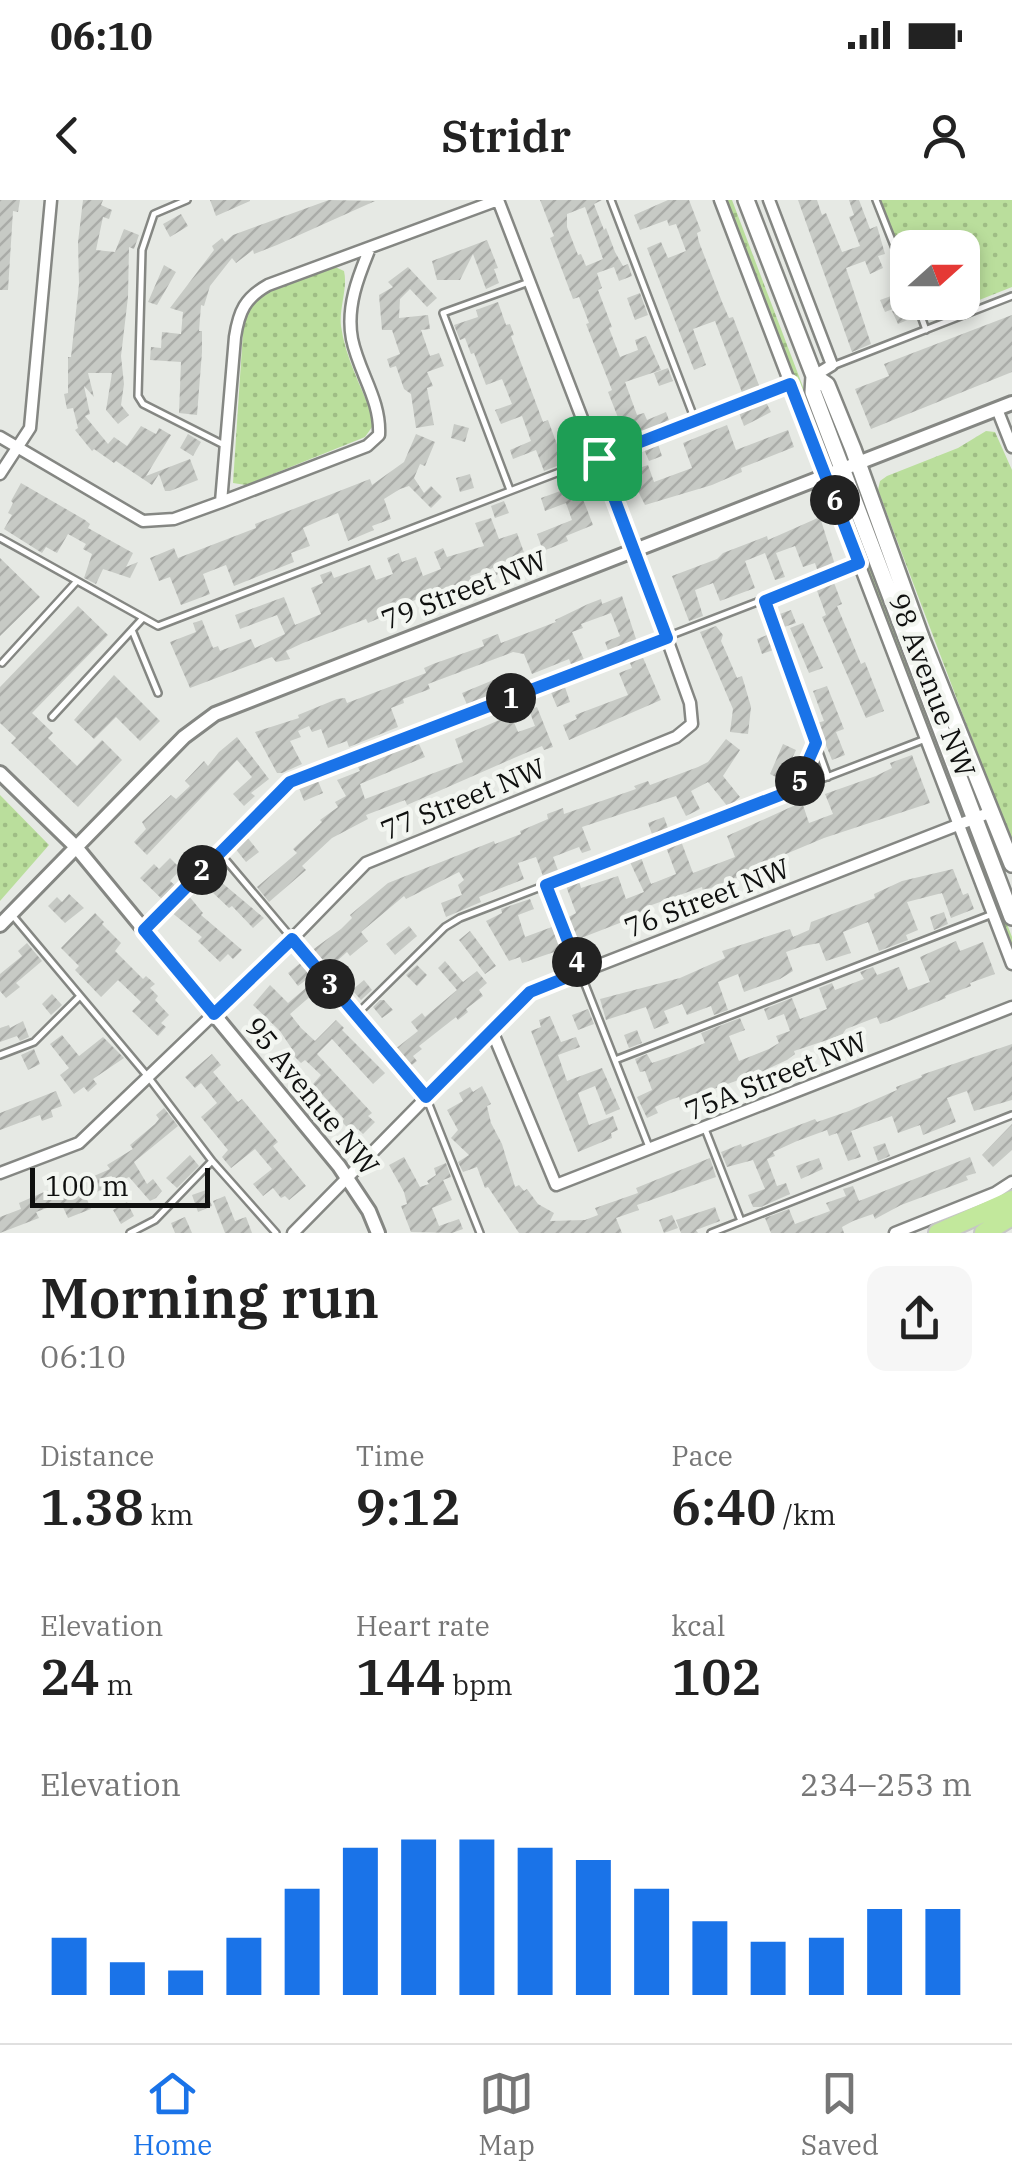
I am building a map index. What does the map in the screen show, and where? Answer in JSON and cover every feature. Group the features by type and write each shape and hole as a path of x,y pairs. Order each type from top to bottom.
{"main road":[{"name":"98 Avenue NW","path":"746,200 814,376 813,392 966,821 1012,917"},
{"name":"98 Avenue NW","path":"814,376 827,385 922,640 1012,864"},
{"path":"942,1226 1012,1200"},
{"path":"984,1233 1012,1216"},
{"path":"992,1233 1012,1225"},
{"path":"992,1233 1012,1232"}],"street":[{"path":"0,474 30,428 51,200"},
{"path":"222,502 235,337 238,317 248,296 268,285 498,200 667,638"},
{"name":"98 Avenue NW","path":"720,200 926,739 966,821 1012,964"},
{"path":"769,200 832,365 814,376"},
{"path":"0,437 143,521 174,518 222,502 367,446 379,435 380,416 352,338 355,284 370,248"},
{"name":"79 Street NW","path":"0,925 184,737 215,714 1012,403"},
{"path":"998,409 1012,447"},
{"name":"77 Street NW","path":"0,1173 79,1142 366,863 676,737 692,724 690,704 667,638"},
{"name":"95 Avenue NW","path":"0,772 76,847 214,1014 347,1177 370,1211 378,1233"},
{"name":"76 Street NW","path":"293,1233 530,992 991,812"},
{"name":"75A Street NW","path":"492,1030 556,1185 1012,1007"},
{"path":"895,1233 942,1226 1012,1182"}],"lane":[{"path":"187,200 154,214 142,250 138,396 143,404 227,446"},
{"path":"611,200 695,420"},
{"path":"876,200 890,235"},
{"path":"510,490 443,313 529,282"},
{"path":"832,365 1012,296"},
{"path":"922,320 926,330"},
{"path":"0,538 158,626 790,384"},
{"path":"144,930 290,782 859,563"},
{"path":"2,662 77,581"},
{"path":"765,601 828,777"},
{"path":"52,717 143,618"},
{"path":"132,630 158,693"},
{"path":"356,1015 445,927 460,918 926,739"},
{"path":"796,789 816,743"},
{"path":"219,852 426,1097 480,1233"},
{"path":"546,885 650,1150"},
{"path":"12,914 149,1078 212,1161 276,1233"},
{"path":"615,1060 993,914"},
{"path":"0,1055 34,1042 80,996"},
{"path":"711,1233 1012,1115"},
{"path":"706,1129 741,1222"},
{"path":"130,1233 155,1220 212,1161"}],"green space":[{"path":"726,200 732,200 827,450 822,452"},
{"path":"880,200 1012,200 1012,287 980,300 980,230 891,230"},
{"path":"333,266 344,271 343,338 373,417 372,427 365,437 246,485 233,483 244,317 261,295"},
{"path":"986,431 995,432 1012,470 1012,845 878,490 880,481 887,476 958,448"},
{"path":"845,499 962,805 961,808 841,501"},
{"path":"0,795 49,845 0,901"},
{"path":"975,840 1012,937 1012,948 971,841"}],"building":[{"path":"0,200 20,200 18,212 13,211 8,290 0,290"},
{"path":"83,200 103,200 101,205 112,210 109,219 103,217 96,250 115,252 124,229 139,235 134,249 129,247 121,356 121,405 129,415 118,424 106,410 112,373 88,373 94,397 84,386 90,414 85,416 108,444 114,437 127,446 141,426 156,434 159,428 171,435 146,476 190,459 198,480 170,491 165,491 159,474 152,485 116,461 92,451 75,430 78,428 73,408 67,409 64,394 68,393 68,357 79,284"},
{"path":"210,200 250,200 250,201 216,216"},
{"path":"329,200 375,201 277,245 254,254 253,250 236,263 232,258 210,286 204,306 201,305 197,415 179,413 181,362 150,360 151,347 161,348 162,332 181,334 183,312 170,308 214,250 212,246 222,238 225,242 233,235"},
{"path":"540,200 602,200 594,204 604,230 632,276 619,281 614,267 597,273 602,288 598,290 612,327 609,328 620,357 638,350 635,340 646,336 661,370 625,382 637,415 644,413 647,420 666,412 670,423 626,438 586,324 589,323 579,297 573,299 550,238 554,236","holes":["585,207 603,259 586,266 567,227 567,214"]},
{"path":"668,200 689,200 701,231 697,233 699,242 760,388 743,395 715,321 693,329 706,365 694,370 647,248 661,242 668,258 686,251 676,224 669,226 667,220 640,230 634,215"},
{"path":"798,200 817,200 842,252 860,246 849,217 854,215 849,200 859,200 870,229 877,226 885,254 878,256 883,268 870,274 865,261 846,268 871,344 852,352"},
{"path":"181,214 188,226 170,237 163,224"},
{"path":"487,240 498,268 494,269 499,283 486,289 473,254 460,280 437,280 432,261"},
{"path":"164,265 176,272 157,305 148,302"},
{"path":"408,267 437,298 427,307 410,289 400,299 399,318 428,315 430,329 421,330 430,356 439,353 444,366 427,372 433,386 427,388 434,425 416,428 411,394 404,389 396,366 390,368 387,359 400,354 392,330 382,330 379,295 393,287 388,282"},
{"path":"640,293 648,315 635,320 627,298"},
{"path":"890,296 890,310 885,312 880,300"},
{"path":"498,302 506,325 510,324 543,422 548,420 562,458 562,464 544,471 536,450 513,459 510,450 531,441 522,416 501,424 495,410 512,404 502,379 486,385 474,353 471,354 465,338 460,340 454,325 478,317 476,310"},
{"path":"1012,315 1012,372 871,429 855,389 889,376 884,364"},
{"path":"668,368 673,381 659,386 654,373"},
{"path":"765,400 771,412 744,426 738,410"},
{"path":"454,424 469,428 465,442 451,438"},
{"path":"727,425 736,450 788,430 794,447 741,468 742,472 712,485 645,505 633,470 648,465 654,482 692,468 683,443"},
{"path":"188,434 201,442 193,456 180,448"},
{"path":"416,434 435,442 425,466 420,464 414,478 424,493 431,486 442,497 431,508 409,486 400,489 384,499 391,519 348,541 338,513 303,528 310,546 291,553 294,562 234,586 226,565 203,574 210,594 181,605 170,577 159,581 150,558 174,548 178,558 370,479 372,485 404,462"},
{"path":"657,441 662,456 649,461 643,447"},
{"path":"470,474 474,488 460,492 456,478"},
{"path":"574,476 593,525 543,551 537,534 572,520 566,503 545,511 541,498 566,489 562,480"},
{"path":"21,483 133,553 126,567 138,562 130,578 103,569 96,584 84,578 92,554 83,549 86,544 68,534 57,553 46,547 42,553 4,529 12,515 8,513 11,501"},
{"path":"504,501 509,513 495,518 491,506"},
{"path":"820,517 835,565 818,572 815,563 803,567 795,546 776,553 785,577 775,580 765,553 745,561 755,588 720,601 713,583 695,590 703,616 689,621 672,576"},
{"path":"491,518 499,539 517,533 526,558 508,565 510,570 496,575 493,568 470,576 473,584 449,593 448,588 381,613 382,617 368,623 366,619 303,643 286,651 290,659 276,662 272,657 190,688 170,642 196,632 193,623 202,620 213,648 218,646 220,651 251,639 255,648 285,634 277,615 240,629 235,615 284,597 295,625 321,614 311,588 323,583 320,575 331,571 334,578 370,565 376,580 393,574 387,558 399,553 402,562 416,557 423,576 441,569 434,552 443,548 447,557 484,546 475,523"},
{"path":"0,558 40,597 0,636"},
{"path":"833,580 842,604 837,606 884,711 866,718 822,617 826,615 816,588"},
{"path":"622,596 637,642 609,653 605,642 620,636 611,613 581,624 583,628 572,632 585,662 572,667 569,659 532,674 524,654 513,652 428,684 430,689 391,708 398,727 349,747 347,741 328,748 321,729 312,732 309,726 298,731 301,737 290,741 302,764 282,773 277,773 255,732 299,718 298,715 337,699 345,698 347,703 426,673 424,668 484,646 482,640 498,634 501,643 556,622 588,604 601,599 602,604"},
{"path":"78,606 108,635 32,713 53,733 48,738 77,766 102,740 122,760 78,807 11,743 16,738 0,723 0,687"},
{"path":"791,610 796,623 781,628 777,615"},
{"path":"803,623 823,668 809,673 790,628"},
{"path":"716,626 723,635 721,641 737,678 742,676 751,707 748,734 730,732 733,709 700,632"},
{"path":"770,634 776,649 762,654 757,639"},
{"path":"641,653 661,700 569,740 563,725 577,719 575,715 628,695 619,673 632,668 628,658"},
{"path":"114,675 160,721 140,741 116,717 94,739 74,720"},
{"path":"503,676 508,691 468,707 462,693"},
{"path":"564,684 570,702 557,707 550,690"},
{"path":"827,686 844,729 836,732 845,755 832,760 817,723 824,721 813,691"},
{"path":"537,707 553,747 544,750 542,746 407,805 405,800 366,815 368,819 332,838 302,866 306,870 269,902 257,887 297,853 293,849 338,807 335,802 346,796 337,780 360,771 358,767 386,756 385,753 419,744 425,757 360,784 365,799 463,762 455,739 511,715 518,732 535,726 529,710"},
{"path":"237,737 269,779 251,793 255,796 244,806 233,794 252,777 237,760 147,855 134,842 146,829 142,822 171,795 176,799 190,786 185,781 204,761 208,766"},
{"path":"726,739 740,750 723,776 740,797 728,807 708,782 691,791 700,809 686,816 676,796 582,827 591,850 582,853 579,847 553,857 559,873 544,879 536,857 518,863 524,879 479,897 481,902 446,917 441,903 462,895 458,885 464,880 459,872 406,899 404,896 361,932 368,941 350,956 347,952 327,970 311,951 341,929 352,918 350,915 388,883 521,834 520,831 548,819 547,814 563,808 564,814 636,789 634,786 648,781 650,785 698,767 708,762"},
{"path":"783,744 796,750 782,780 770,774"},
{"path":"912,755 930,803 824,838 774,859 775,863 703,891 702,887 646,907 648,912 576,940 567,918 576,913 566,886 579,881 581,888 618,876 626,899 644,892 629,860 640,855 651,884 676,874 666,847 681,841 693,873 735,857 727,836 802,802 809,823 833,814 825,794 876,776 892,768 890,763"},
{"path":"318,781 323,793 304,801 299,788"},
{"path":"664,817 669,831 653,837 648,823"},
{"path":"247,837 259,852 246,862 234,847"},
{"path":"170,858 181,869 170,881 177,887 164,901 140,878 154,864 159,869"},
{"path":"953,869 963,895 968,893 974,909 951,918 942,893 907,902 918,930 906,935 908,940 879,951 868,922 843,932 851,953 826,961 819,943 803,946 786,952 793,971 780,979 744,992 738,974 718,982 728,1010 714,1015 711,1006 687,1015 682,1004 664,1011 669,1023 654,1029 646,1007 606,1020 600,999 680,978 725,958 722,951 790,929 793,937 809,930 811,922 875,898 874,894 902,881"},
{"path":"215,877 264,918 253,928 232,906 229,908 211,891 208,884"},
{"path":"69,894 84,908 65,923 48,906 57,897 62,902"},
{"path":"188,895 201,915 242,950 233,959 228,954 220,962 198,941 202,937 171,912"},
{"path":"530,899 534,909 518,915 525,937 552,927 560,950 522,963 520,957 509,961 486,921 502,913 501,909"},
{"path":"944,912 948,924 934,930 930,917"},
{"path":"95,913 121,943 115,951 143,979 146,976 155,984 150,988 158,996 155,1000 169,1015 161,1023 166,1027 158,1036 132,1011 141,1002 118,980 101,997 75,970 79,966 61,948"},
{"path":"409,926 417,936 395,955 386,944"},
{"path":"470,931 496,966 485,974 459,940"},
{"path":"956,941 960,951 983,942 995,974 889,1021 880,1024 877,1017 846,1029 842,1035 794,1051 787,1060 761,1072 680,1101 679,1097 670,1100 655,1107 658,1113 647,1118 637,1097 652,1090 635,1059 647,1054 652,1063 678,1054 705,1043 701,1033 740,1018 745,1030 729,1036 739,1061 769,1049 779,1043 776,1036 790,1031 784,1014 768,1020 764,1009 792,998 800,1019 827,1009 819,988 832,983 835,990 864,979 860,972 873,967 877,975 899,967 908,990 930,982 920,957"},
{"path":"27,943 42,961 16,983 20,987 6,998 0,991 0,974 22,956 18,951"},
{"path":"303,961 314,974 298,986 288,973"},
{"path":"445,961 463,982 477,971 487,983 479,990 483,996 458,1020 456,1017 419,1046 422,1049 413,1056 417,1061 409,1067 394,1050 418,1031 411,1022 422,1013 425,1017 457,990 438,968"},
{"path":"417,965 427,975 417,986 406,975"},
{"path":"364,980 372,990 361,1000 352,990"},
{"path":"270,985 288,1003 307,987 313,994 290,1014 301,1028 315,1041 336,1020 385,1073 373,1084 332,1039 317,1054 372,1113 368,1116 375,1122 363,1134 358,1129 353,1133 342,1122 344,1119 313,1084 321,1075 290,1052 292,1049 280,1031 253,1005"},
{"path":"52,994 62,1005 51,1015 42,1004"},
{"path":"380,1000 393,1010 382,1018 373,1007"},
{"path":"588,1009 594,1024 578,1030 572,1015"},
{"path":"550,1016 561,1042 576,1037 580,1047 558,1055 567,1081 602,1068 620,1109 606,1115 595,1086 578,1093 589,1125 613,1116 618,1130 611,1133 612,1138 578,1152 531,1031 541,1027 539,1020"},
{"path":"23,1021 29,1037 20,1041 17,1036 0,1042 0,1028"},
{"path":"637,1030 642,1043 629,1048 624,1035"},
{"path":"62,1035 79,1056 103,1037 124,1058 93,1079 97,1084 88,1092 84,1087 74,1094 60,1075 69,1068 50,1044"},
{"path":"1012,1044 1012,1100 974,1111 967,1091 947,1098 956,1122 923,1135 920,1125 898,1133 892,1116 851,1131 861,1157 848,1161 837,1133 829,1136 827,1130 797,1141 767,1159 777,1186 786,1183 790,1194 761,1207 753,1207 748,1195 765,1189 753,1160 727,1167 721,1152 849,1111 921,1075"},
{"path":"34,1049 40,1064 28,1070 21,1055"},
{"path":"212,1054 221,1065 213,1072 278,1142 273,1146 306,1186 289,1200 281,1198 273,1188 263,1196 253,1184 272,1169 255,1149 231,1168 222,1157 228,1150 201,1117 217,1103 201,1083 195,1088 185,1077"},
{"path":"482,1086 515,1187 527,1189 538,1204 554,1213 550,1221 585,1220 598,1215 595,1208 638,1193 636,1188 710,1158 716,1177 637,1205 639,1210 616,1218 622,1233 519,1233 485,1188 477,1167 463,1172 458,1162 469,1155 451,1138 458,1130 447,1110 463,1101 459,1093 470,1087 473,1092"},
{"path":"56,1091 62,1106 51,1110 53,1117 42,1121 40,1115 0,1130 0,1113"},
{"path":"164,1108 178,1126 134,1162 147,1184 153,1179 162,1191 156,1198 150,1201 129,1177 86,1197 91,1209 68,1218 61,1203 36,1212 39,1218 0,1233 0,1217 21,1209 19,1203 53,1188 55,1193 110,1169 107,1165 133,1149 130,1145 155,1124 159,1119 156,1115"},
{"path":"1012,1124 1012,1150 993,1167 982,1155"},
{"path":"885,1143 890,1156 878,1161 873,1147"},
{"path":"190,1155 199,1166 177,1188 166,1178"},
{"path":"404,1157 420,1187 436,1175 434,1168 446,1163 451,1177 443,1180 452,1200 432,1208 439,1226 459,1219 463,1229 452,1233 411,1232 401,1206 407,1204 404,1192 389,1165"},
{"path":"970,1157 976,1173 966,1176 968,1180 875,1219 873,1214 853,1221 842,1227 844,1233 771,1233 765,1218 789,1209 795,1224 830,1211 826,1203 846,1196 843,1189 853,1186 859,1201"},
{"path":"819,1158 823,1169 801,1179 796,1166"},
{"path":"206,1190 212,1206 198,1212 192,1195"},
{"path":"225,1196 235,1221 246,1217 252,1233 225,1233 213,1201"},
{"path":"127,1202 134,1216 121,1224 113,1210"},
{"path":"715,1207 720,1221 696,1230 698,1233 681,1233 676,1220"},
{"path":"672,1215 678,1228 664,1233 659,1220"},
{"path":"185,1217 192,1233 175,1233 171,1223"}],"route":[{"path":"790,384 859,563 765,601 816,743 796,789 546,885 580,972 530,992 426,1097 292,939 214,1014 144,930 290,782 667,638 599,458 790,384"}]}
